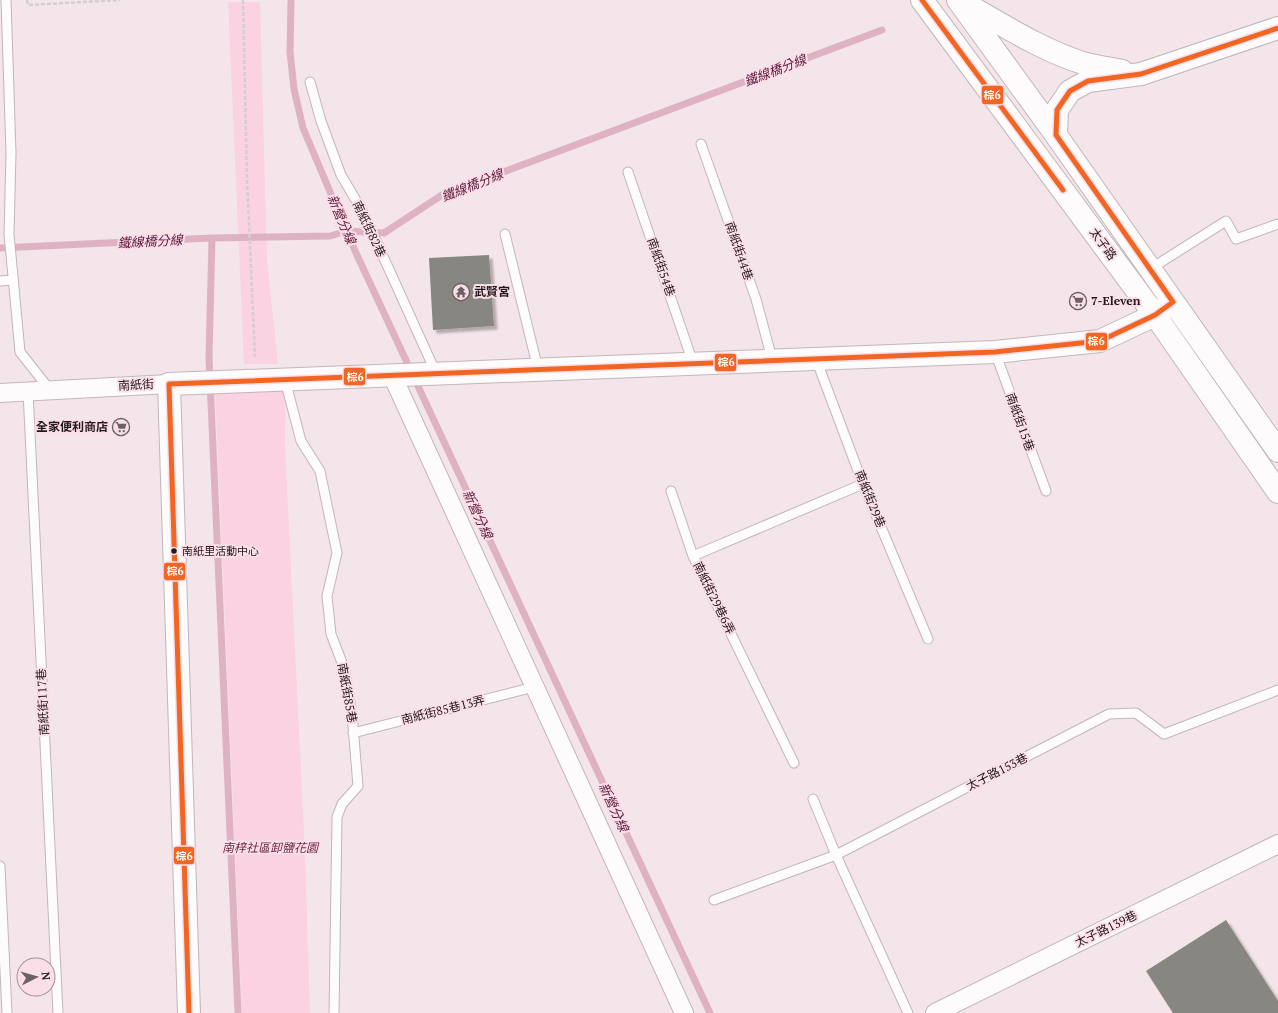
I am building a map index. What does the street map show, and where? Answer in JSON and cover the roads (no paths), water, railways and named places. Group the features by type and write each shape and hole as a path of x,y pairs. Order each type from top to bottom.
{"street":[{"name":"太子路","path":"922,0 1155,316 1278,492"},
{"name":"太子路","path":"959,0 1056,135 1278,451"},
{"path":"959,0 1020,34 1086,64 1141,74"},
{"path":"1056,135 1057,110 1070,91 1088,81 1141,74 1278,28"},
{"name":"南紙街","path":"0,393 256,380 772,359 995,352 1100,341 1155,316 1173,302"},
{"path":"392,375 684,1013"},
{"path":"169,384 189,1013"},
{"name":"太子路139巷","path":"935,1013 1278,844"}],"lane":[{"path":"6,0 11,153 9,234 20,352 50,390"},
{"name":"南紙街82巷","path":"310,82 321,121 341,175 363,212 376,244 436,373"},
{"name":"南紙街44巷","path":"701,144 756,299 772,359"},
{"name":"南紙街54巷","path":"628,172 694,363"},
{"path":"1149,269 1226,221 1236,239 1278,224"},
{"path":"505,234 538,369"},
{"path":"0,281 13,280"},
{"name":"南紙街15巷","path":"995,352 1046,491"},
{"name":"南紙街29巷","path":"816,358 863,484 928,639"},
{"name":"南紙街85巷","path":"285,379 301,441 320,471 337,553 327,596 332,634 344,668 352,714 358,786 342,804 337,817 334,1013"},
{"name":"南紙街117巷","path":"28,391 58,1013"},
{"name":"南紙街29巷6弄","path":"794,762 694,556 863,484"},
{"path":"671,491 694,556"},
{"name":"南紙街85巷13弄","path":"353,733 534,687"},
{"name":"太子路153巷","path":"714,900 836,855 1109,714 1136,713 1164,734 1278,690"},
{"path":"812,799 908,1013"},
{"path":"0,866 7,1013"}],"waterway":[{"name":"新營分線","path":"291,2 290,52 294,89 303,128 356,253 710,1013"},
{"name":"鐵線橋分線","path":"0,248 212,238 330,236 347,231 384,233 442,195 882,30"},
{"path":"212,238 209,357 238,1013"}],"place":[{"name":"武賢宮","path":"461,292"},
{"name":"7-Eleven","path":"1078,301"},
{"name":"全家便利商店","path":"121,427"},
{"name":"南紙里活動中心","path":"174,551"}],"park label":[{"name":"南梓社區卸鹽花園","path":"270,848"}]}
